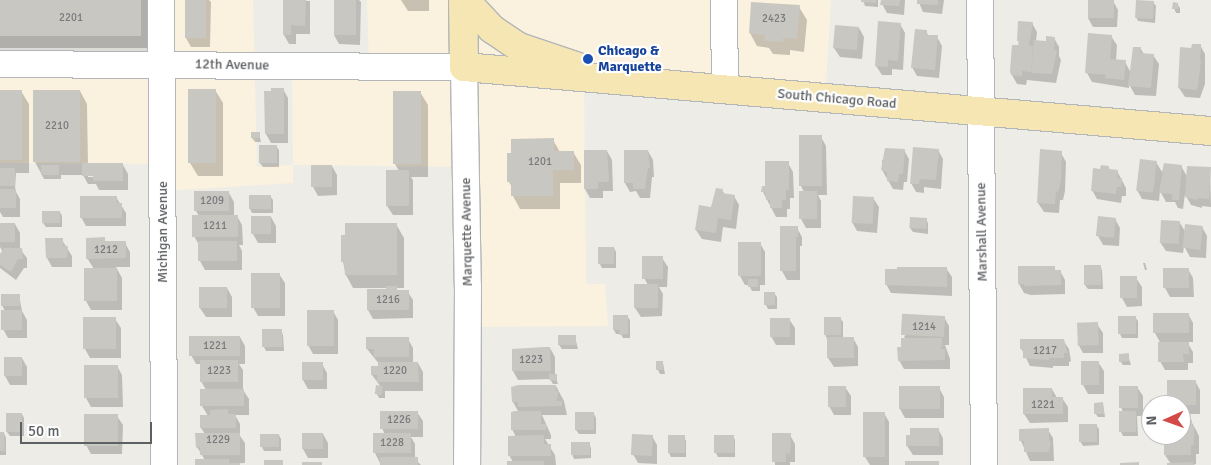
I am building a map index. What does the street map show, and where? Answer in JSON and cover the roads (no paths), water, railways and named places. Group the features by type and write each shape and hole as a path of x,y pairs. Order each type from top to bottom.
{"main road":[{"name":"Marquette Avenue","path":"464,0 464,67"},
{"path":"464,0 492,29 519,47 615,80"},
{"name":"South Chicago Road","path":"464,67 825,100 980,110 1211,131"}],"street":[{"name":"Michigan Avenue","path":"161,0 164,465"},
{"path":"724,0 725,90"},
{"name":"Marshall Avenue","path":"980,0 984,465"},
{"name":"12th Avenue","path":"0,64 464,67"},
{"name":"Marquette Avenue","path":"464,67 468,286 467,465"}],"place":[{"name":"Chicago & Marquette","path":"588,59"}]}
